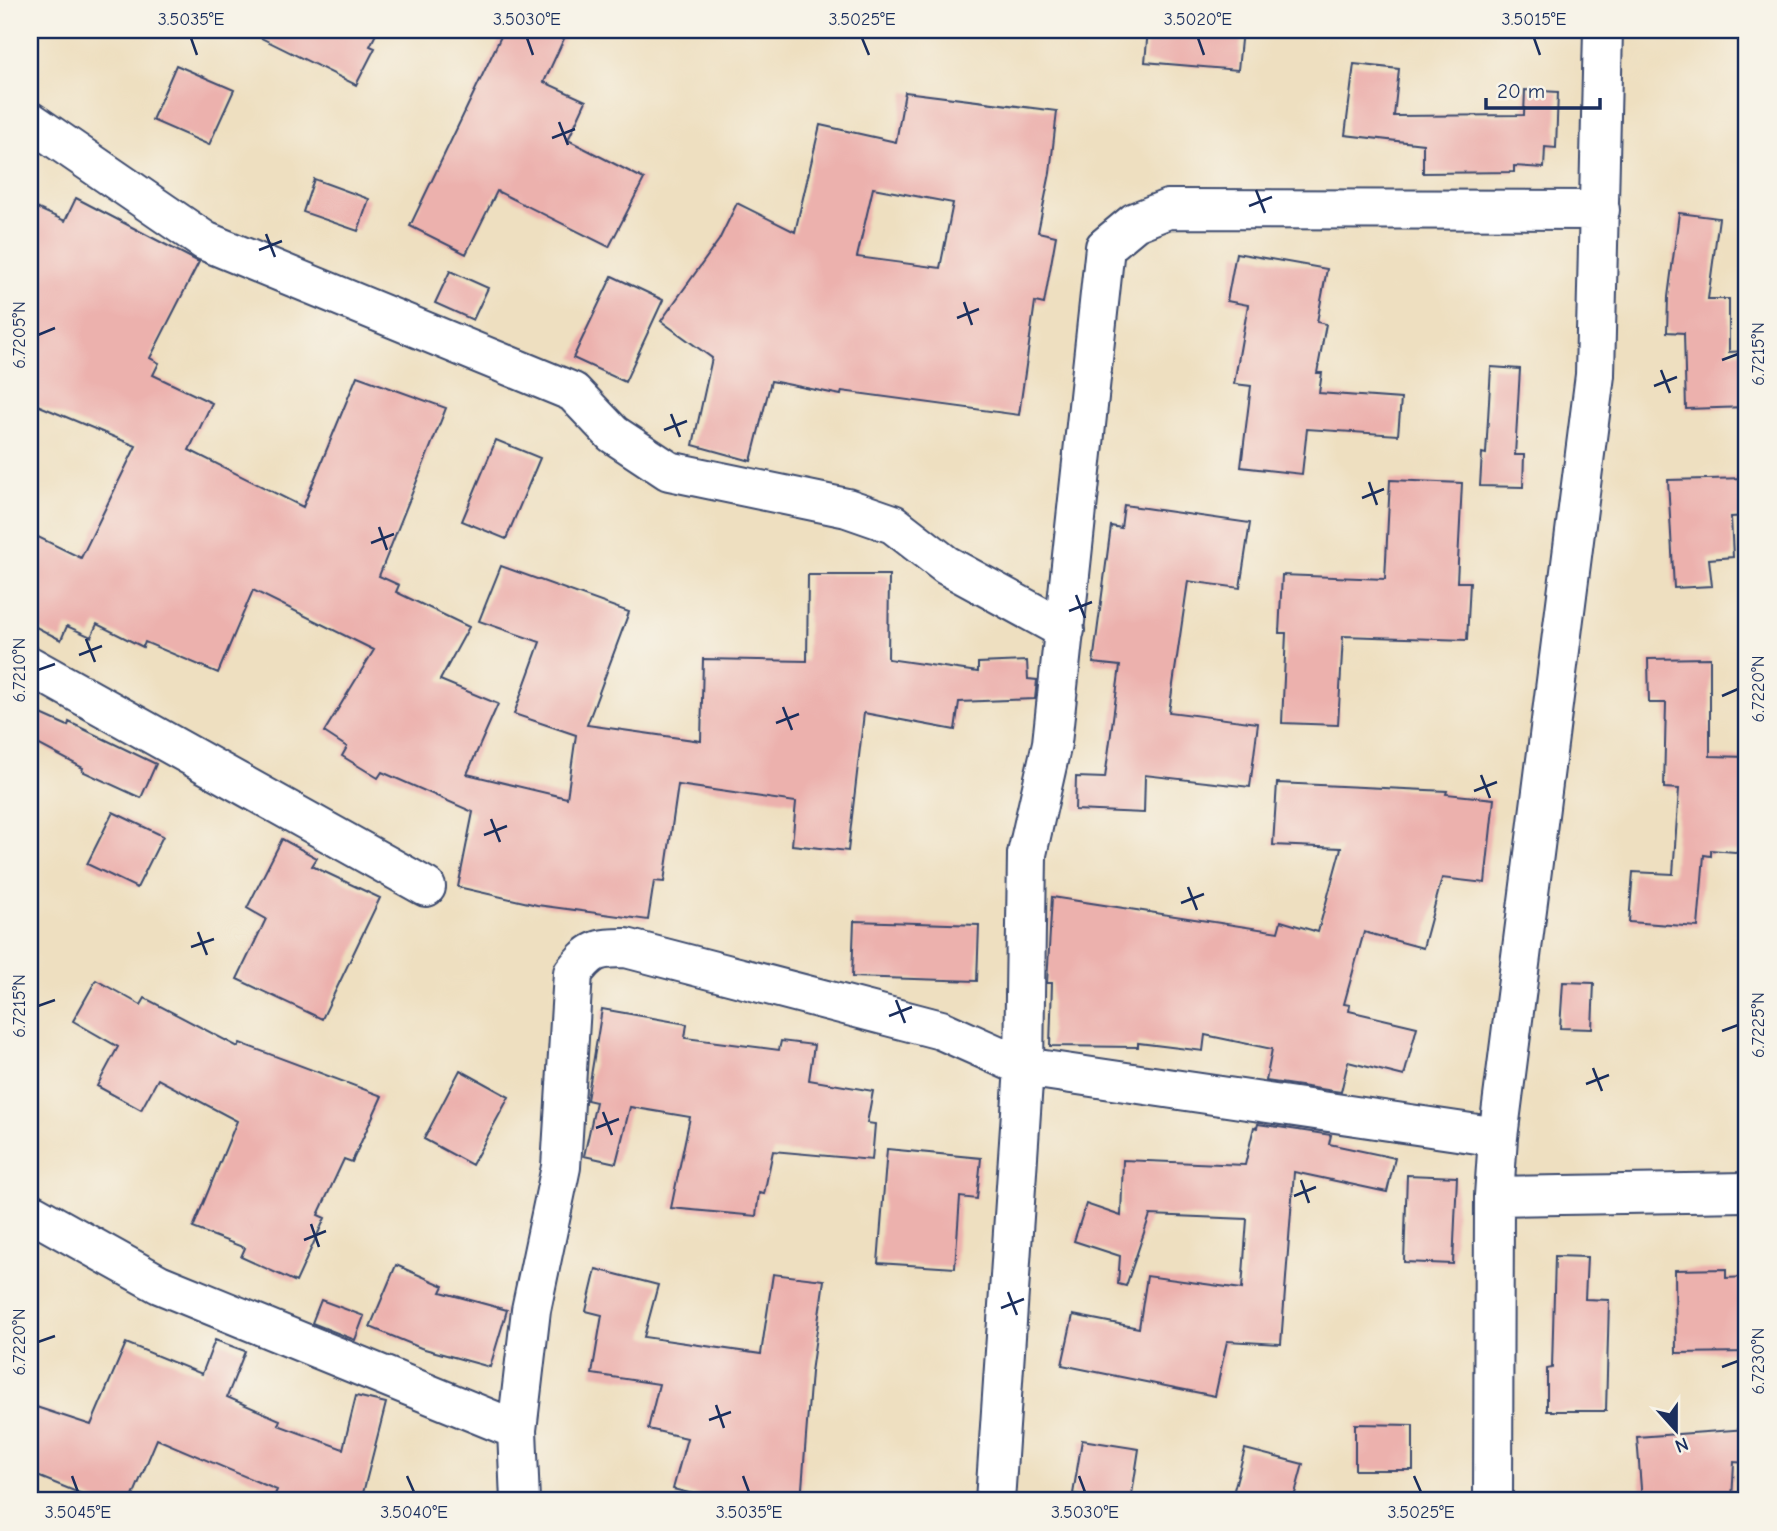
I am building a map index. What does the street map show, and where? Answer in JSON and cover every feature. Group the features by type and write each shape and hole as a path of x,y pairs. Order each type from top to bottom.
{"street":[{"path":"1493,1501 1494,1196 1498,1137 1595,375 1603,30"},
{"path":"30,121 205,240 573,392 613,434 669,471 847,509 893,524 946,565 1065,630"},
{"path":"995,1501 1024,1067 1027,855 1052,743 1105,247 1135,222 1168,209 1600,210"},
{"path":"30,666 426,887"},
{"path":"530,1500 517,1430 531,1310 561,1167 573,973 588,954 604,948 625,948 941,1030 1024,1067 1498,1137"},
{"path":"1494,1196 1747,1192"},
{"path":"30,1212 159,1284 517,1430"}],"building":[{"path":"245,30 378,30 370,46 375,48 356,85"},
{"path":"504,30 568,30 544,82 586,101 568,140 644,179 609,247 497,191 466,254 410,226"},
{"path":"1148,30 1242,30 1238,70 1145,62"},
{"path":"1354,64 1399,69 1394,116 1524,115 1525,90 1558,92 1556,148 1545,147 1544,168 1514,166 1514,172 1423,173 1423,144 1345,135"},
{"path":"176,65 234,90 209,145 152,120"},
{"path":"905,92 1057,111 1050,173 1038,232 1056,236 1044,304 1035,302 1019,415 842,391 841,395 771,381 751,461 693,445 712,358 661,321 719,240 737,203 795,232 820,125 896,142","holes":["873,188 953,203 940,268 857,257"]},
{"path":"314,179 369,199 358,231 303,212"},
{"path":"76,198 199,262 150,358 159,363 153,375 212,403 189,450 303,507 357,376 446,408 379,576 399,585 396,592 469,627 440,680 498,704 467,774 567,798 576,735 514,714 540,642 479,621 501,566 629,612 587,725 701,741 703,659 807,661 808,575 889,575 888,659 978,672 978,663 1027,661 1028,679 1037,680 1035,699 959,702 955,730 864,713 848,851 792,845 796,802 678,785 664,882 654,881 648,920 537,905 458,887 473,812 382,772 378,778 342,756 347,747 324,732 374,650 253,590 218,673 145,642 143,647 97,624 91,637 67,626 61,640 30,624 30,533 81,558 136,446 30,402 30,205 65,221"},
{"path":"1679,213 1719,218 1708,299 1729,299 1729,352 1747,351 1747,407 1686,409 1684,333 1667,332 1668,297"},
{"path":"1236,253 1327,269 1317,322 1326,324 1317,373 1322,373 1319,393 1401,399 1398,435 1307,429 1302,474 1241,467 1251,386 1234,384 1248,305 1227,301"},
{"path":"450,271 488,288 473,320 435,303"},
{"path":"612,276 663,300 625,382 573,358"},
{"path":"1491,367 1520,369 1515,455 1524,455 1523,487 1480,486 1482,453 1486,454"},
{"path":"496,440 540,458 506,539 462,521"},
{"path":"1747,478 1747,516 1731,517 1733,557 1709,559 1712,586 1674,588 1668,480"},
{"path":"1390,480 1462,483 1457,582 1470,582 1467,640 1343,636 1338,725 1282,723 1286,633 1279,633 1282,575 1385,579"},
{"path":"1124,505 1250,523 1240,588 1188,581 1169,712 1258,723 1250,787 1145,775 1144,813 1075,810 1076,777 1105,778 1120,666 1093,663 1111,526 1121,528"},
{"path":"1710,658 1710,756 1747,757 1747,853 1711,850 1711,856 1704,855 1698,927 1629,922 1633,872 1673,874 1679,789 1664,788 1666,703 1649,703 1648,659"},
{"path":"30,709 68,726 69,722 156,764 141,798 82,771 83,768 30,740"},
{"path":"1277,783 1447,791 1446,794 1494,799 1485,883 1442,878 1423,948 1364,932 1344,1004 1350,1005 1349,1011 1417,1027 1404,1076 1348,1062 1341,1092 1266,1081 1272,1049 1205,1035 1203,1051 1138,1043 1138,1047 1050,1046 1052,983 1047,983 1052,897 1278,932 1281,921 1318,932 1341,848 1273,845"},
{"path":"113,812 163,836 137,888 87,864"},
{"path":"282,839 317,858 312,866 380,898 322,1019 237,979 266,919 247,908"},
{"path":"854,921 979,925 977,981 852,977"},
{"path":"96,980 141,1005 145,998 238,1047 240,1043 382,1096 352,1162 344,1159 318,1215 325,1218 296,1282 241,1257 245,1248 193,1228 237,1121 158,1079 141,1110 97,1086 118,1047 73,1021"},
{"path":"1563,982 1594,983 1592,1029 1560,1028"},
{"path":"602,1009 687,1024 685,1038 779,1050 781,1041 814,1045 809,1080 873,1091 867,1123 875,1124 872,1160 773,1151 764,1194 759,1193 756,1216 671,1208 690,1117 630,1107 616,1163 584,1156 596,1102 587,1100"},
{"path":"460,1070 509,1097 472,1165 424,1139"},
{"path":"1258,1124 1331,1135 1329,1144 1395,1158 1387,1192 1294,1172 1281,1344 1227,1341 1215,1396 1062,1365 1073,1315 1139,1328 1147,1276 1242,1289 1247,1219 1150,1215 1126,1286 1118,1284 1120,1256 1074,1241 1086,1204 1121,1216 1123,1160 1245,1165 1254,1127 1257,1128"},
{"path":"887,1149 981,1158 977,1199 960,1197 955,1268 878,1263"},
{"path":"1407,1175 1457,1177 1453,1264 1404,1262"},
{"path":"1555,1256 1587,1257 1585,1299 1609,1300 1606,1411 1547,1411 1547,1369 1552,1368"},
{"path":"396,1265 444,1286 441,1292 507,1310 490,1367 421,1348 370,1327"},
{"path":"596,1269 658,1285 644,1337 761,1354 773,1274 824,1280 811,1372 801,1501 721,1501 673,1489 687,1438 648,1429 659,1384 592,1374 602,1315 586,1311"},
{"path":"1726,1269 1726,1278 1747,1277 1747,1352 1676,1353 1675,1270"},
{"path":"321,1300 364,1316 355,1340 312,1323"},
{"path":"215,1340 245,1351 227,1397 280,1420 278,1425 343,1449 356,1396 386,1403 361,1501 272,1501 277,1490 157,1439 131,1501 99,1501 30,1473 30,1405 91,1425 126,1343 202,1374"},
{"path":"1355,1424 1413,1425 1413,1470 1355,1470"},
{"path":"1747,1429 1747,1463 1734,1462 1732,1501 1642,1501 1637,1437"},
{"path":"1082,1440 1139,1449 1131,1501 1073,1494"},
{"path":"1245,1449 1303,1464 1293,1501 1231,1501"}]}
